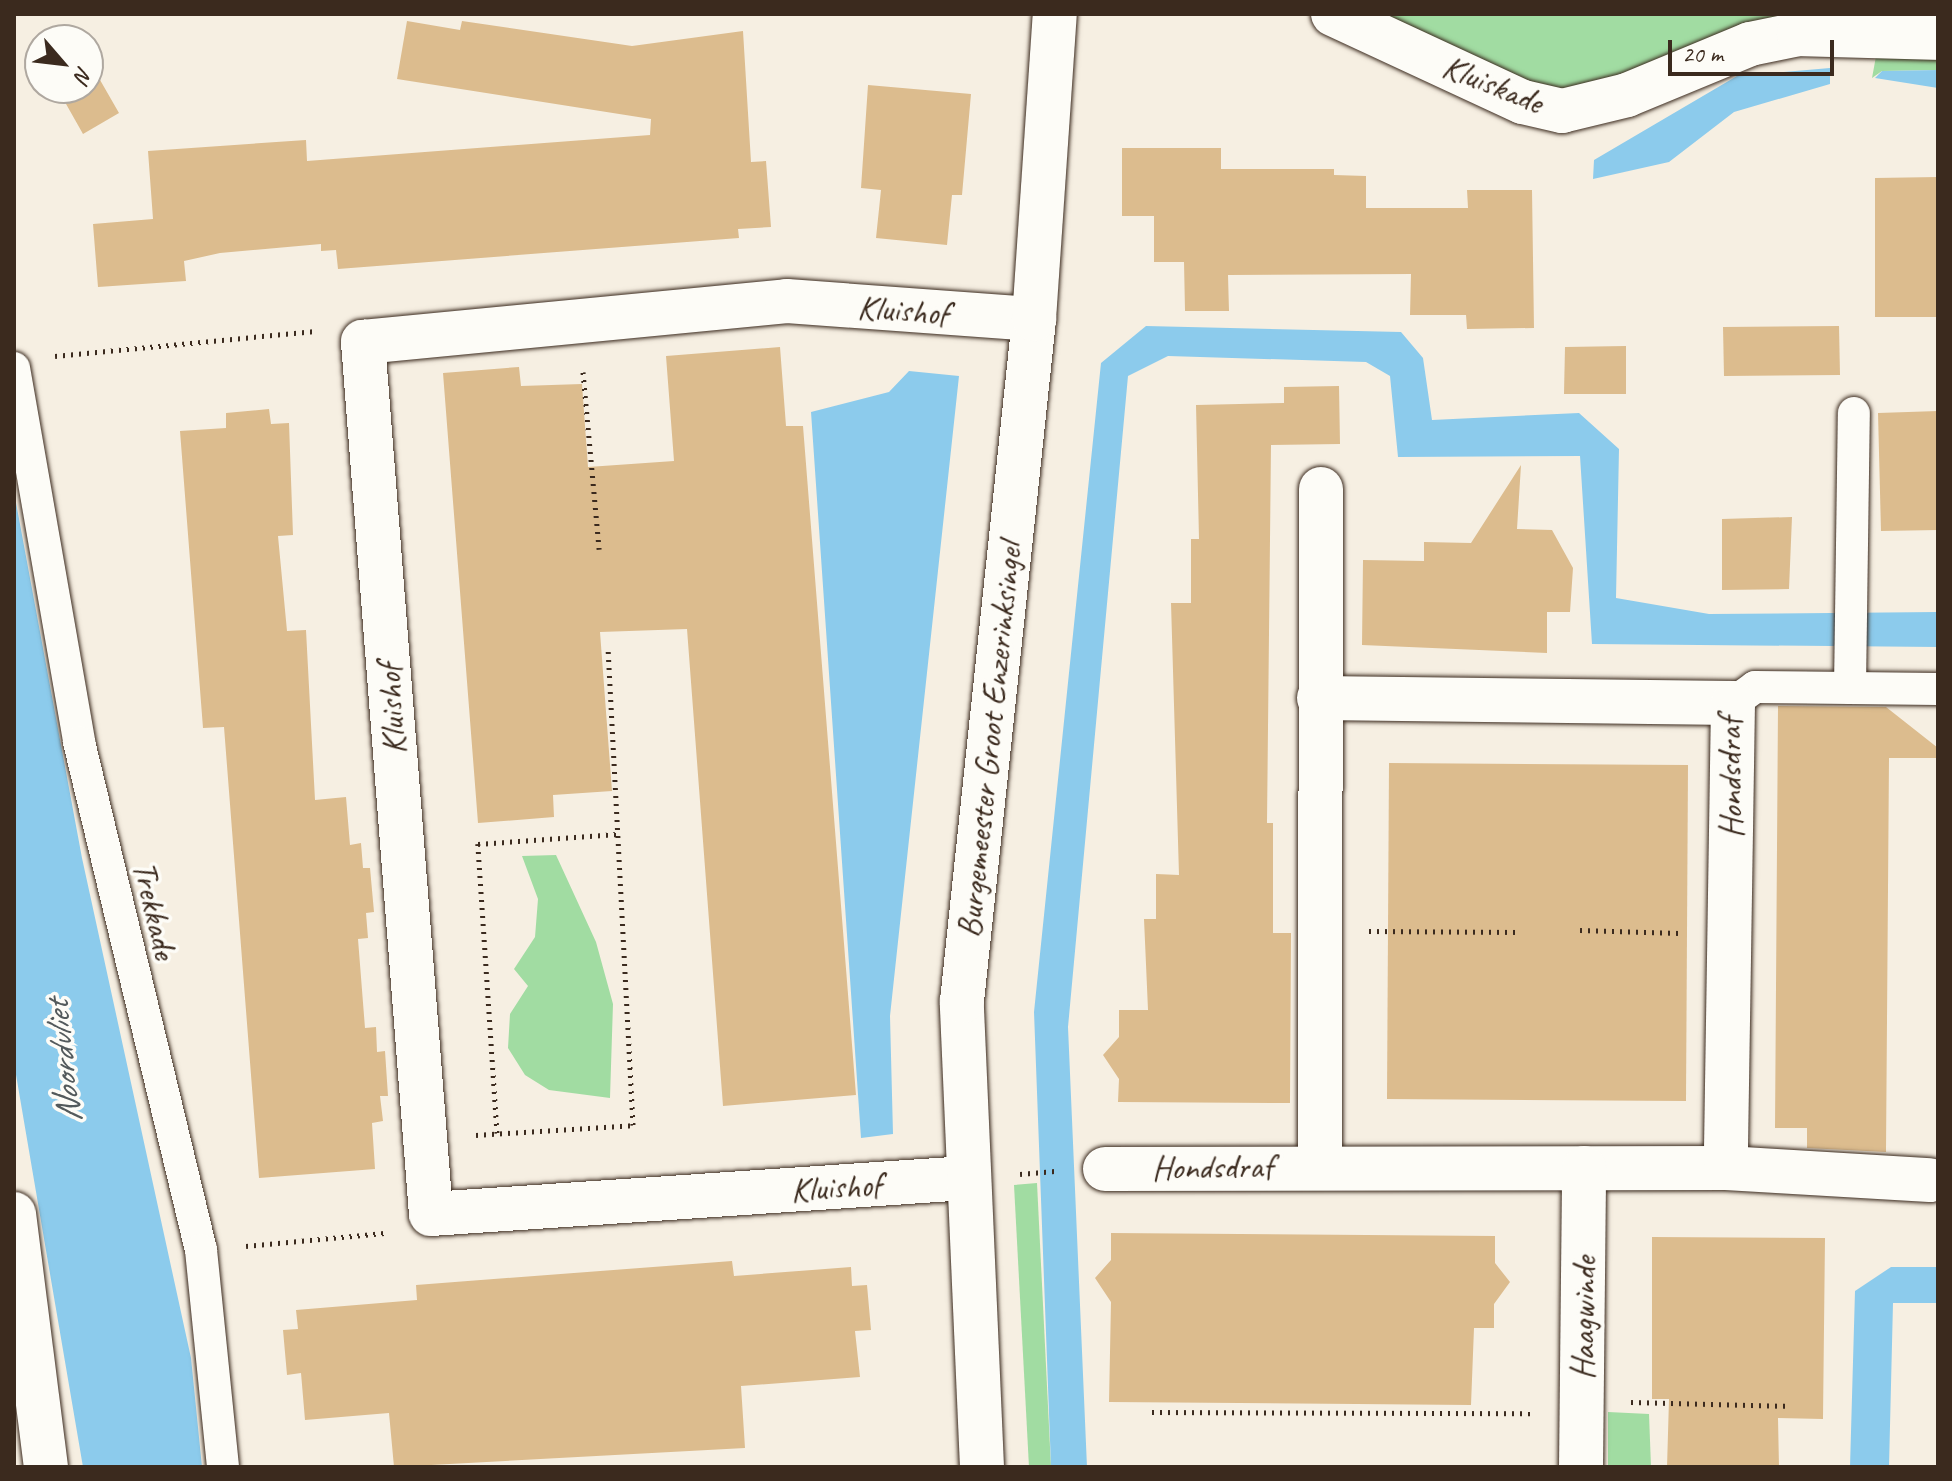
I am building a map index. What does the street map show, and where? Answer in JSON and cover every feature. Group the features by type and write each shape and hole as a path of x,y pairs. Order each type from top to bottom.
{"street":[{"name":"Burgemeester Groot Enzerinksingel","path":"982,1467 967,1178 962,1001 1034,319 1055,14"},
{"name":"Kluiskade","path":"1333,14 1523,102 1562,111 1617,99 1762,41 1857,33 1938,38"},
{"name":"Kluishof","path":"967,1178 431,1214 363,342 787,301 1034,319"},
{"name":"Hondsdraf","path":"1320,1166 1321,489"},
{"name":"Hondsdraf","path":"1319,698 1733,703 1726,1168"},
{"name":"Hondsdraf","path":"1105,1169 1320,1166 1726,1168 1930,1180"},
{"name":"Haagwinde","path":"1581,1467 1584,1168"},
{"path":"14,1214 46,1467"}],"lane":[{"name":"Trekkade","path":"14,368 79,742 201,1250 223,1467"},
{"path":"1850,688 1854,413"},
{"path":"1733,703 1755,687 1938,689"}],"path":[{"path":"579,319 599,549"},
{"path":"45,357 342,328 363,342"},
{"path":"425,1138 633,1125 608,647"},
{"path":"497,1133 478,844 618,834"},
{"path":"1580,930 1730,935"},
{"path":"1320,931 1519,932"},
{"path":"201,1250 427,1229 431,1214"},
{"path":"1152,1412 1791,1406"}],"green space":[{"path":"1365,14 1938,14 1938,24 1607,90 1541,91"},
{"path":"1938,45 1938,70 1882,71 1872,78 1877,51"},
{"path":"556,855 596,942 613,1004 610,1098 549,1090 525,1075 508,1048 510,1014 528,986 514,969 535,937 538,899 522,856"},
{"path":"1037,1183 1051,1467 1029,1467 1014,1185"},
{"path":"1608,1412 1649,1414 1651,1467 1608,1467"}],"water":[{"path":"1830,68 1830,84 1734,112 1669,162 1593,179 1594,160 1737,76"},
{"path":"1938,70 1938,88 1875,78 1882,71"},
{"path":"1146,326 1401,332 1423,358 1432,420 1579,413 1619,449 1616,598 1709,614 1938,612 1938,647 1592,644 1580,456 1398,457 1390,376 1366,362 1168,356 1128,376 1068,1027 1087,1467 1051,1467 1034,1012 1101,363"},
{"path":"909,371 959,376 890,1016 893,1134 861,1138 811,412 889,392"},
{"name":"Noordvliet","path":"14,492 82,858 191,1358 202,1467 83,1467 14,1063"},
{"path":"1891,1267 1938,1267 1938,1303 1893,1303 1889,1467 1850,1467 1855,1291"}],"building":[{"path":"407,21 460,30 462,21 632,46 743,31 751,162 766,161 771,227 738,229 739,238 338,269 336,250 321,251 321,244 220,253 184,261 186,281 98,287 93,224 153,219 148,151 306,140 307,161 650,135 651,119 397,79"},
{"path":"868,85 971,94 962,195 952,195 947,245 876,238 881,190 861,188"},
{"path":"104,87 119,113 83,134 66,104 104,104"},
{"path":"1122,148 1221,148 1221,169 1334,169 1334,175 1366,176 1366,208 1468,208 1467,190 1532,190 1534,328 1467,329 1466,315 1410,315 1411,274 1228,275 1229,311 1185,311 1184,262 1154,262 1154,216 1122,216"},
{"path":"1938,177 1938,317 1875,317 1875,178"},
{"path":"1839,326 1840,375 1724,376 1723,327"},
{"path":"1626,346 1626,394 1564,394 1565,347"},
{"path":"780,347 786,426 803,426 856,1095 723,1106 687,629 600,632 612,791 553,795 554,817 478,823 443,373 519,367 521,386 582,384 588,467 674,461 666,356"},
{"path":"1339,386 1340,444 1271,445 1267,823 1273,823 1273,933 1291,933 1290,1103 1118,1102 1119,1079 1103,1055 1119,1037 1119,1010 1148,1010 1144,919 1156,919 1156,874 1179,875 1171,603 1191,603 1191,539 1199,539 1196,405 1284,403 1284,387"},
{"path":"269,409 271,424 289,423 293,535 278,536 287,631 306,630 315,800 346,797 350,845 361,843 363,868 370,868 374,912 366,913 368,938 358,939 365,1028 376,1027 377,1052 385,1051 388,1096 380,1096 383,1121 372,1123 375,1169 259,1178 224,727 203,728 180,431 226,428 226,413"},
{"path":"1938,411 1938,530 1881,531 1878,413"},
{"path":"1521,465 1517,529 1552,530 1573,568 1570,612 1547,612 1547,653 1362,645 1363,560 1424,561 1424,542 1471,543"},
{"path":"1792,517 1789,589 1722,590 1722,519"},
{"path":"1778,706 1886,707 1938,748 1938,758 1889,758 1886,1152 1807,1148 1807,1128 1775,1128"},
{"path":"1389,763 1688,765 1686,1101 1387,1099"},
{"path":"1111,1233 1495,1236 1495,1263 1510,1282 1494,1304 1494,1328 1474,1328 1471,1405 1109,1402 1111,1302 1095,1278 1111,1260"},
{"path":"1652,1237 1825,1238 1823,1419 1778,1418 1779,1467 1667,1467 1669,1399 1652,1399"},
{"path":"732,1261 734,1276 851,1267 852,1286 867,1285 871,1330 855,1331 860,1377 741,1386 745,1448 394,1467 389,1413 305,1420 301,1373 287,1375 283,1330 298,1329 296,1310 417,1300 416,1285"}]}
